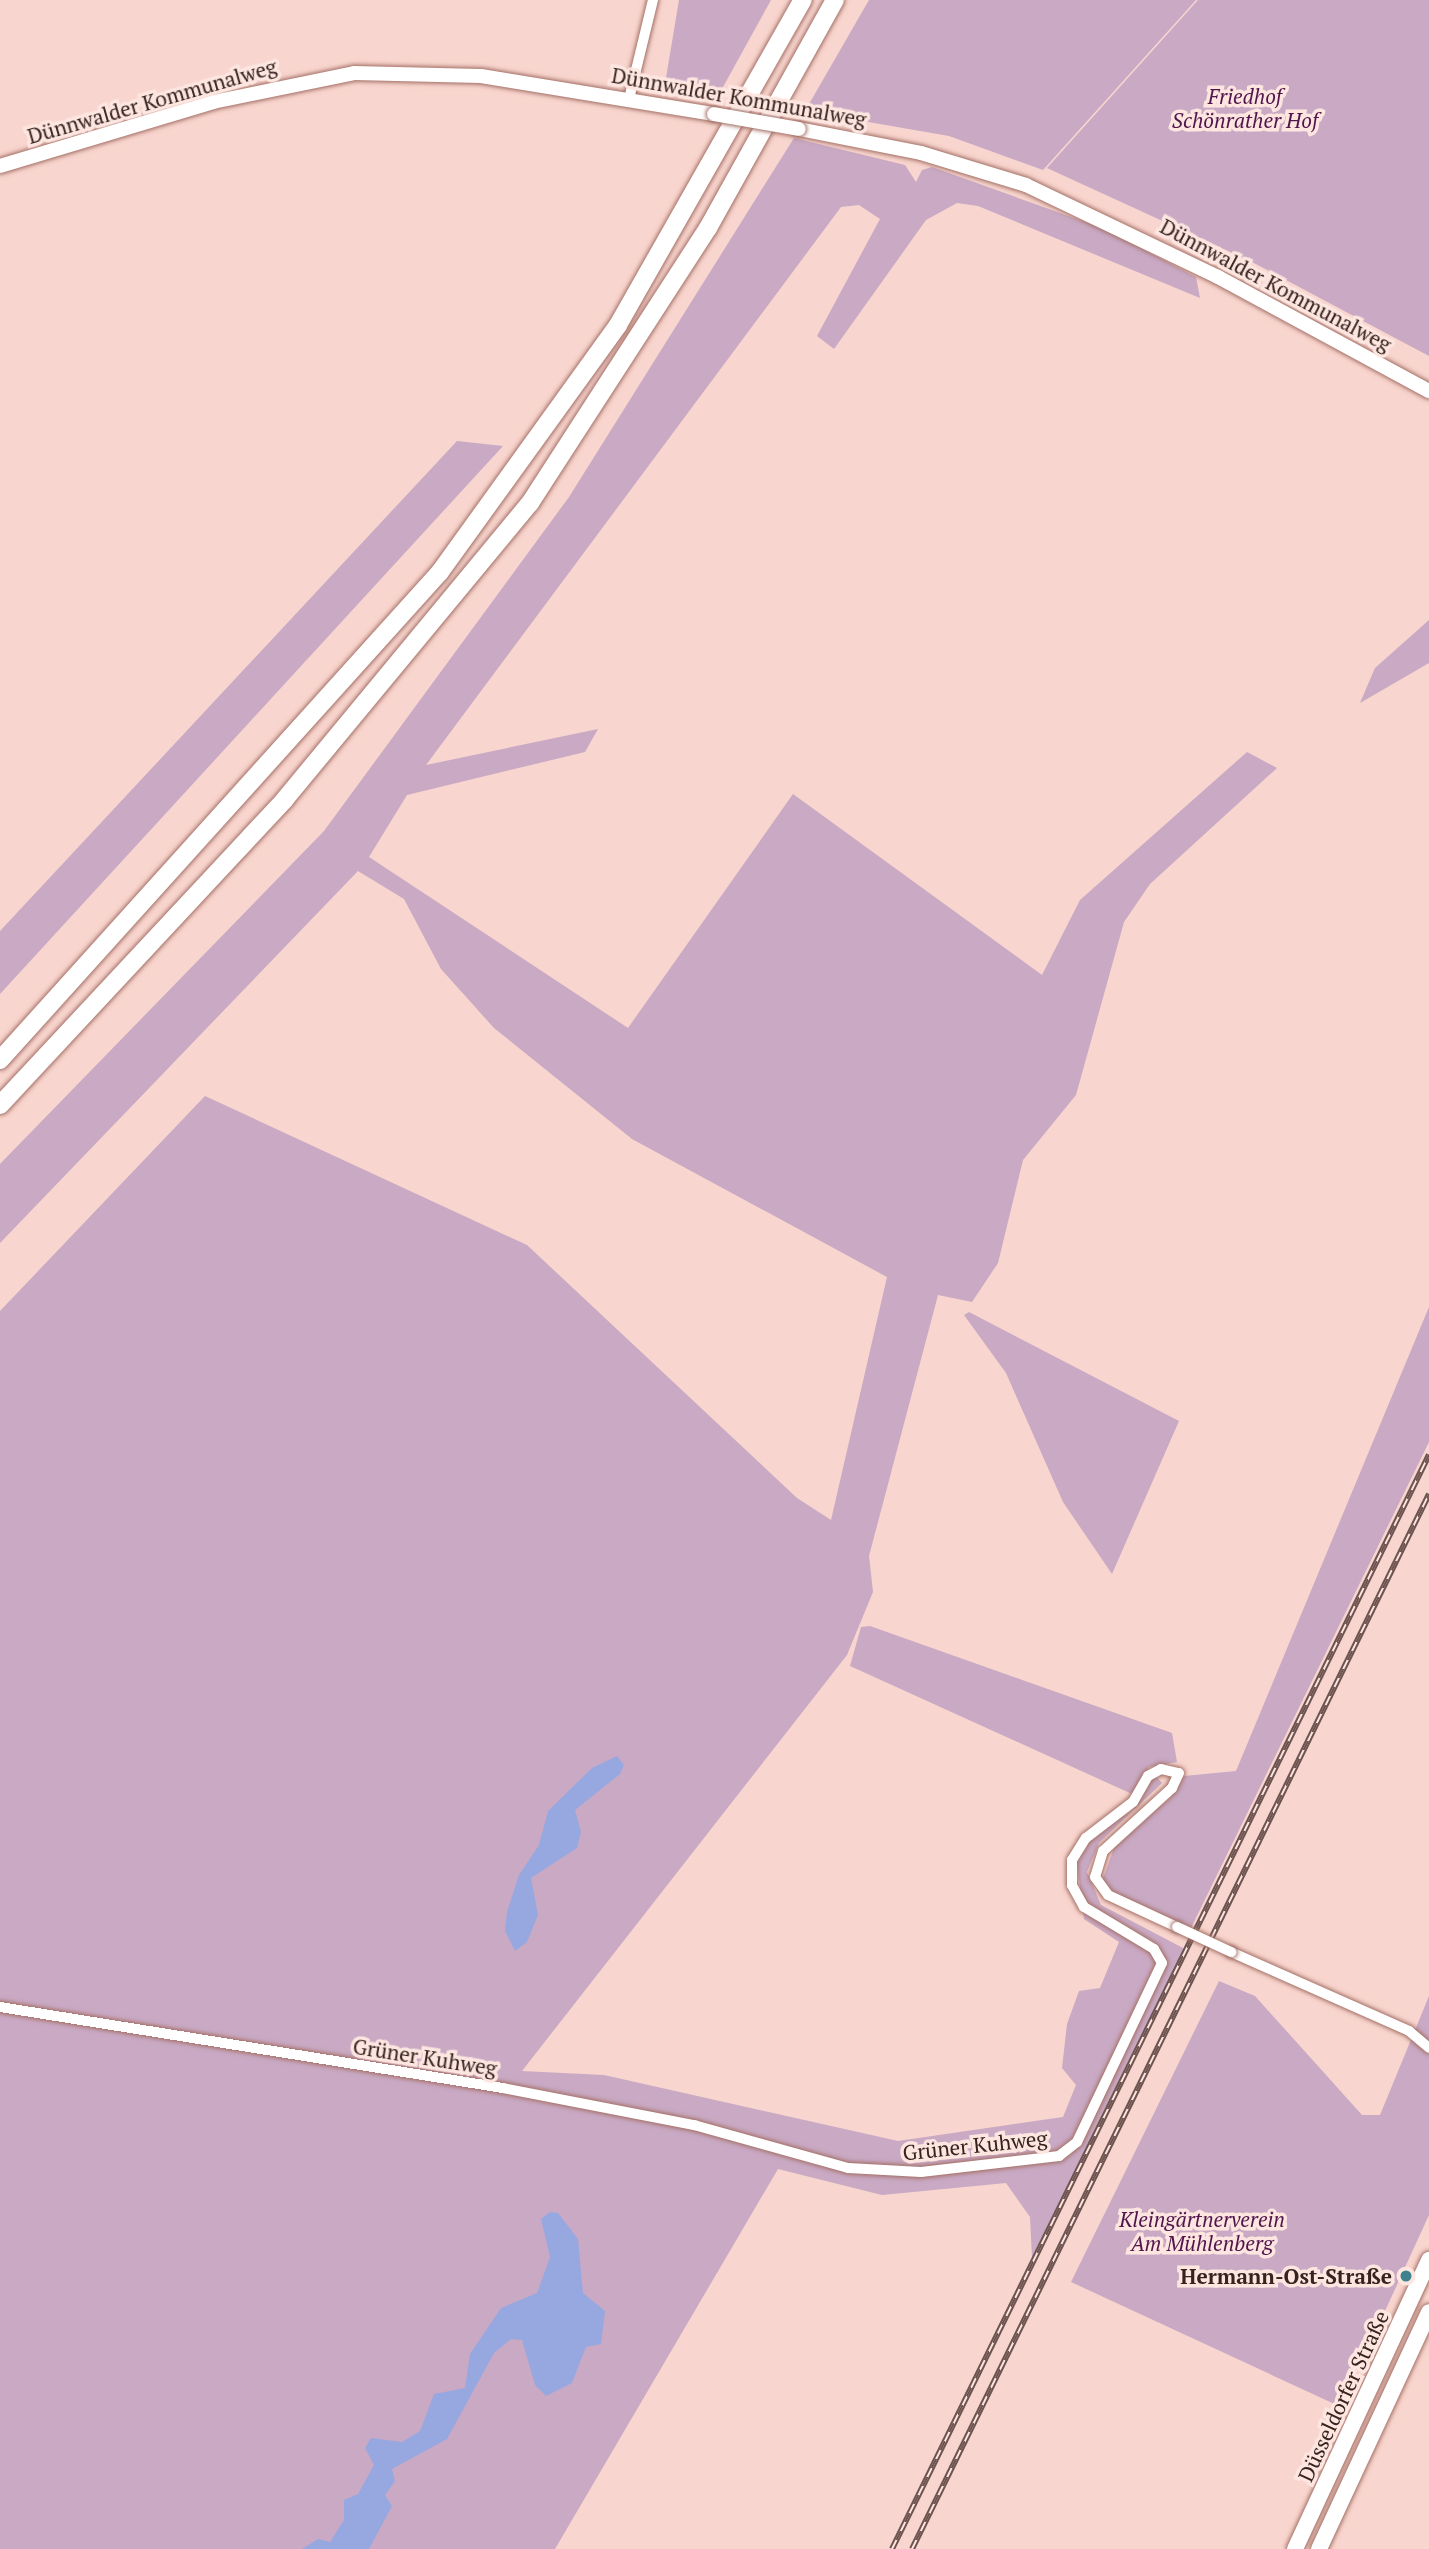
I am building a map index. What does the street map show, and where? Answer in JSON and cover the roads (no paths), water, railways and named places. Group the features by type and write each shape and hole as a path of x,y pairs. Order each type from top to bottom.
{"highway":[{"path":"0,1060 375,651 526,456 639,290 803,0"},
{"path":"0,1105 285,799 530,503 702,240 835,0"}],"main road":[{"name":"Dünnwalder Kommunalweg","path":"0,166 263,89 354,73 445,72 629,100 910,150 1026,185 1206,271 1429,391"},
{"name":"Düsseldorfer Straße","path":"1295,2549 1429,2260"},
{"name":"Düsseldorfer Straße","path":"1319,2549 1429,2312"}],"street":[{"path":"629,100 653,0"},
{"name":"Grüner Kuhweg","path":"0,2007 503,2088 694,2124 848,2168 921,2172 1059,2156 1077,2142 1162,1963 1153,1950 1084,1908 1072,1885 1072,1860 1086,1838 1133,1802 1148,1776 1161,1769 1179,1773 1172,1788 1103,1851 1095,1877 1108,1895 1409,2031 1429,2048"}],"water":[{"path":"617,1756 624,1765 620,1774 575,1810 581,1832 577,1848 531,1878 538,1915 527,1942 515,1951 505,1931 507,1912 519,1875 539,1845 548,1811 592,1768"},
{"path":"550,2212 558,2213 578,2239 583,2293 605,2311 601,2344 586,2347 572,2383 546,2396 535,2385 522,2340 511,2339 494,2353 447,2439 392,2469 395,2481 385,2495 392,2506 369,2549 302,2549 318,2539 330,2542 344,2520 344,2500 358,2494 374,2465 365,2448 371,2438 402,2442 420,2431 434,2394 465,2388 470,2354 501,2308 537,2293 550,2257 541,2219"}],"railway":[{"path":"892,2549 1429,1455"},
{"path":"912,2549 1429,1494"}],"place":[{"name":"Hermann-Ost-Straße","path":"1406,2276"}],"park label":[{"name":"Friedhof Schönrather Hof","path":"1245,108"},
{"name":"Kleingärtnerverein Am Mühlenberg","path":"1202,2231"}]}
